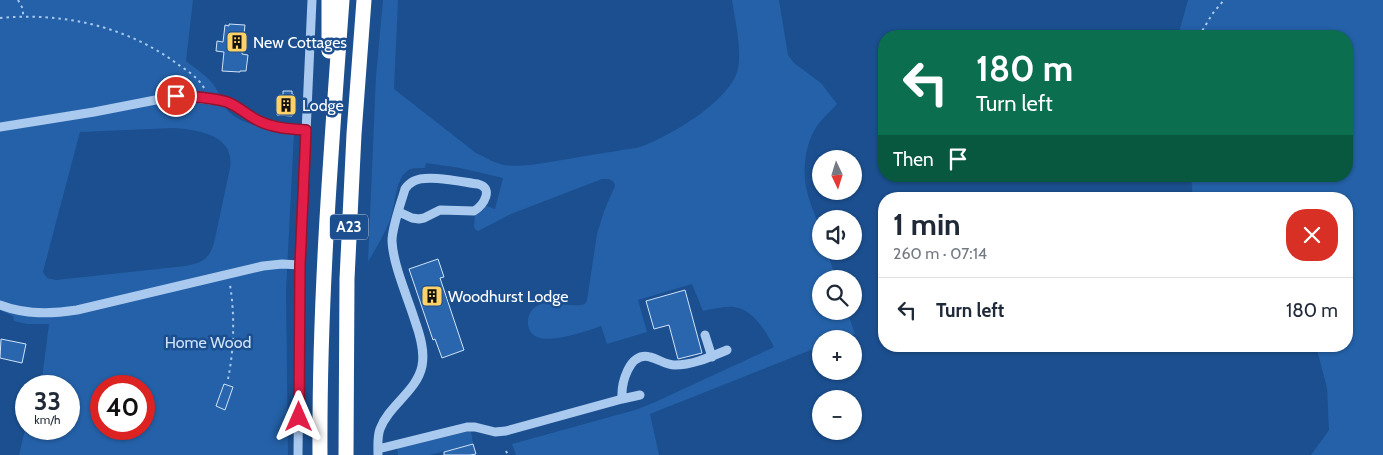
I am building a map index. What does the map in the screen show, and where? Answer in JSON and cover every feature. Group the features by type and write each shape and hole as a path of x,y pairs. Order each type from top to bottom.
{"highway":[{"path":"329,0 330,168"},
{"name":"A23","path":"320,455 323,280 342,0"},
{"name":"A23","path":"346,455 347,279 354,134 364,0"}],"street":[{"path":"298,455 300,265 312,0"},
{"path":"0,127 94,112 170,96 182,96 228,103 258,121 269,125 306,130"},
{"path":"399,212 419,219 428,217 440,210 474,210 482,203 486,191 483,186 478,184 431,178 417,179 407,186 399,212 392,236 394,253 420,336 422,367 412,386 383,422 378,437 378,452 467,427 495,432 506,431 640,395"},
{"path":"0,305 22,312 63,312 263,266 300,265"},
{"path":"705,335 712,357"},
{"path":"622,399 625,376 631,364 638,358 648,356 664,364 678,365 712,357 727,350"}],"path":[{"path":"18,0 23,9 23,17"},
{"path":"1203,30 1224,0"},
{"path":"0,18 58,18 120,32 144,42 163,53 195,76 210,99"},
{"path":"228,379 232,348 232,301 229,274"},
{"path":"506,451 508,455"}],"green space":[{"name":"Home Wood","path":"0,0 193,0 186,61 212,83 226,109 235,116 250,124 294,133 286,291 288,455 19,455 23,440 80,440 80,375 42,375 49,324 27,324 14,321 13,316 0,310","holes":["174,128 194,130 213,136 221,141 227,148 230,157 230,168 214,243 207,257 196,264 185,266 56,280 47,278 43,272 80,132"]},
{"path":"383,0 398,0 394,89 476,153 500,164 520,166 637,148 666,135 694,118 708,108 729,86 736,75 739,58 737,28 732,0 779,0 788,55 794,63 821,83 837,104 819,123 811,137 805,168 805,184 813,210 812,260 830,260 833,270 812,270 812,320 850,320 854,330 812,330 812,350 650,414 659,455 516,455 512,444 635,410 774,347 758,322 747,312 734,307 703,311 692,284 638,300 647,332 607,344 601,326 554,339 534,336 528,327 528,321 529,315 536,306 547,303 581,305 585,304 587,300 597,234 604,211 615,186 614,182 609,179 602,179 511,214 478,231 474,227 475,214 482,211 486,206 495,209 503,178 460,168 426,163 425,168 410,169 402,176 397,188 392,215 383,236 368,262 376,76"},
{"path":"1188,0 1383,0 1383,455 1311,455 1329,430 1327,388 1318,352 1353,352 1353,192 1192,192 1192,182 1353,182 1353,30 1180,30"},
{"path":"471,431 473,444 429,455 398,455 397,448"}],"building":[{"path":"229,24 245,25 242,54 248,55 246,71 222,71 224,52 216,51 217,41 223,42 225,25 229,26"},
{"name":"Lodge","path":"283,91 292,91 294,95 292,116 277,115 279,95 283,95"},
{"name":"Woodhurst Lodge","path":"438,259 444,277 440,278 464,350 442,358 435,339 433,340 409,269"},
{"path":"685,290 702,353 678,359 669,325 654,329 646,301"},
{"path":"1,339 26,344 22,363 0,358"},
{"path":"224,384 233,387 225,410 216,406"},
{"path":"473,444 476,454 444,455 444,452"}],"place":[{"name":"New Cottages","path":"237,42"},
{"name":"Lodge","path":"286,105"},
{"name":"Woodhurst Lodge","path":"432,296"}],"route":[{"path":"176,96 220,100 269,125 306,130 300,265 299,417"}]}
